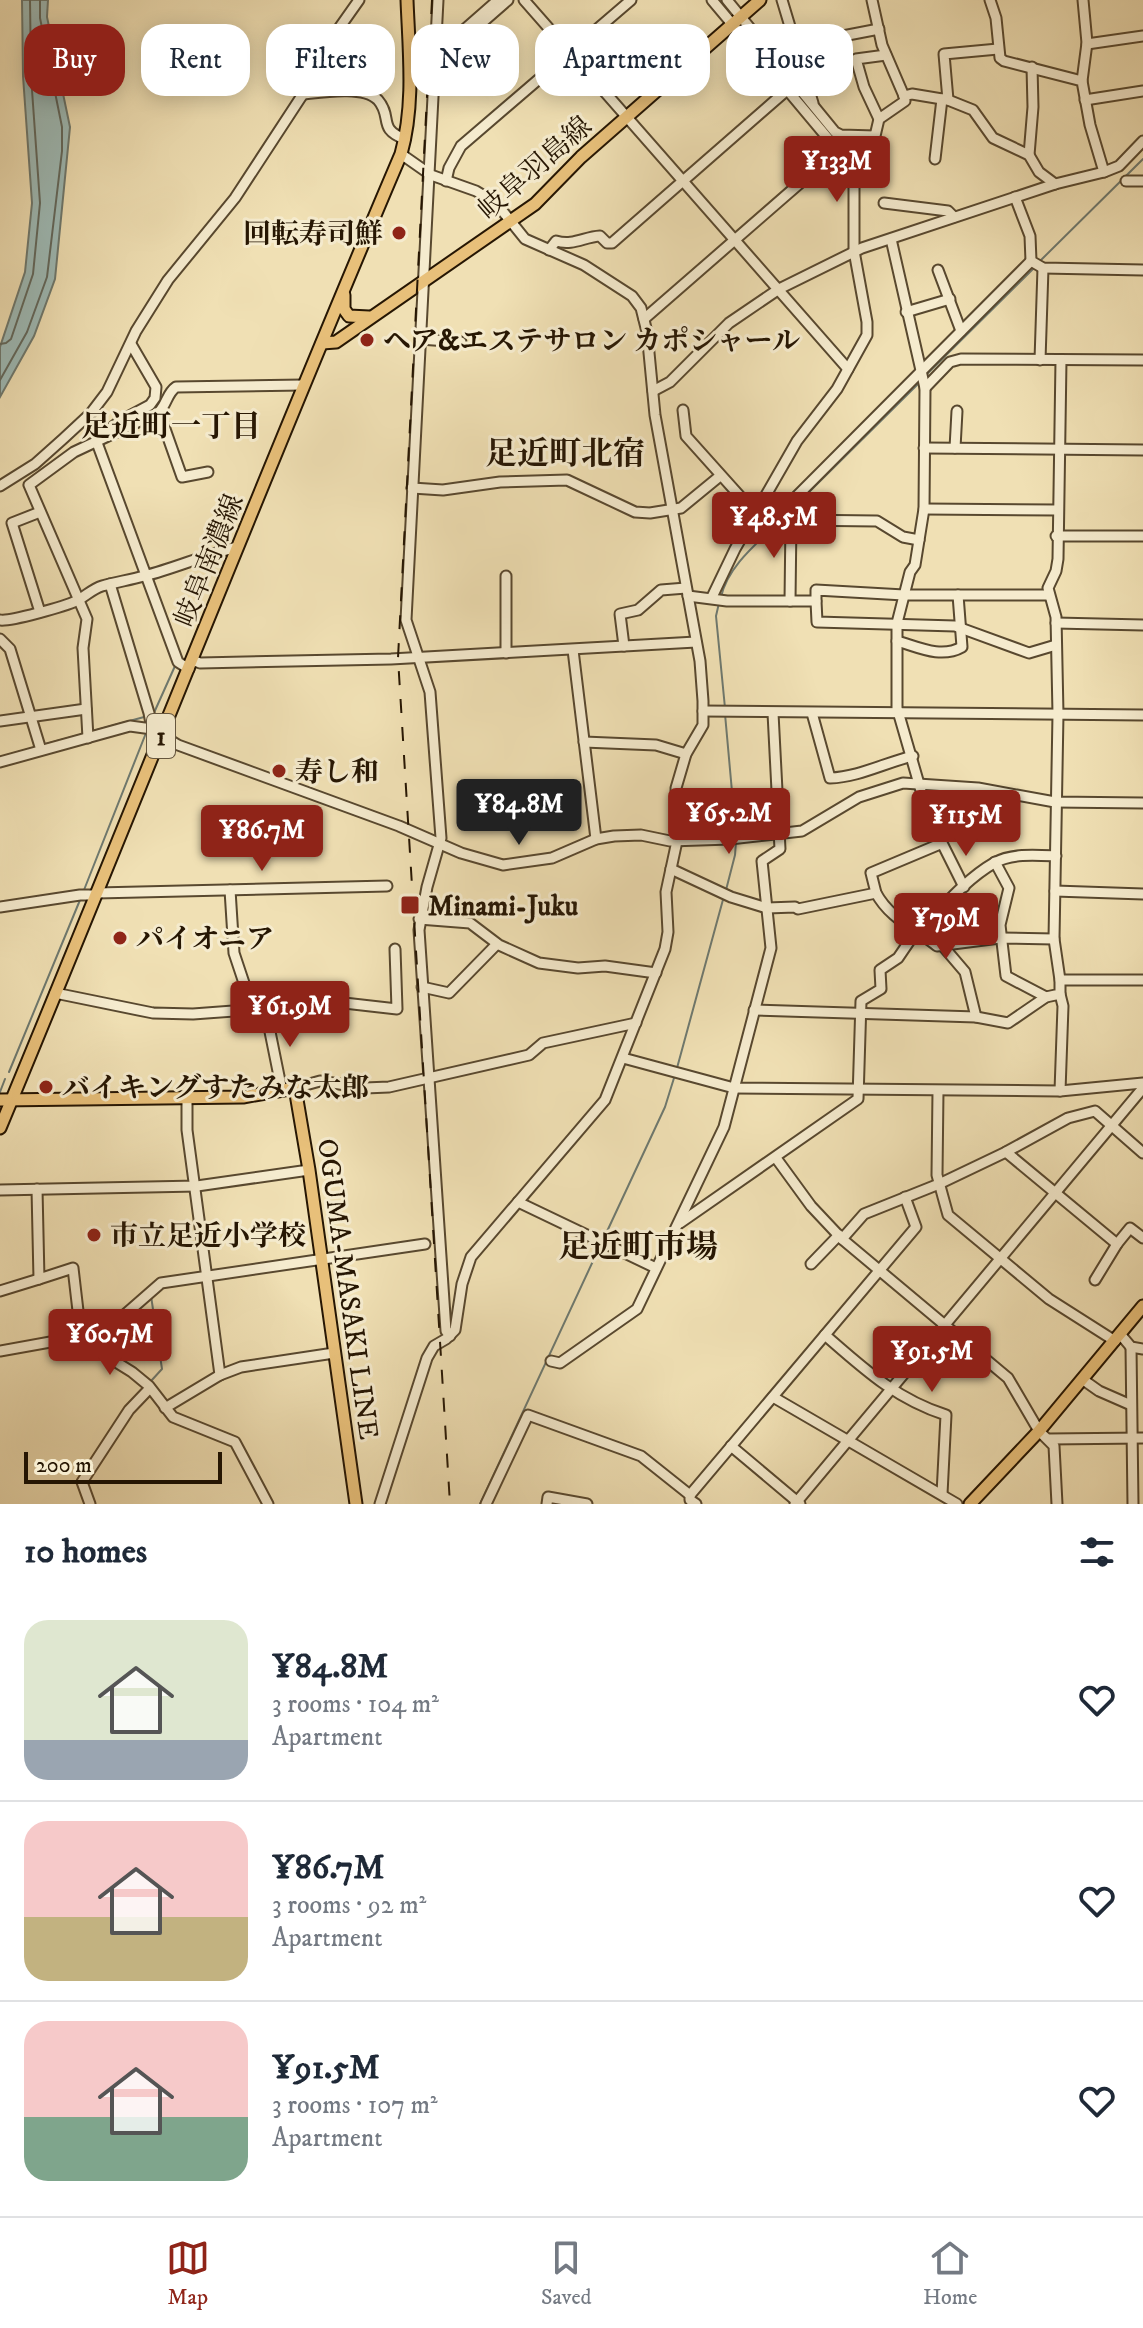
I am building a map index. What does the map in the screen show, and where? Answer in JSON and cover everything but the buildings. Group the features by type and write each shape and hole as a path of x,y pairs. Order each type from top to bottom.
{"main road":[{"name":"岐阜南濃線","path":"0,1128 6,1100 96,894 153,724 190,665 303,385 401,154 411,103 407,0"},
{"name":"岐阜羽島線","path":"322,343 336,342 535,204 626,117 760,0"},
{"path":"346,283 343,302 349,316 374,316"},
{"path":"6,1100 243,1097 295,1088"},
{"name":"OGUMA-MASAKI LINE","path":"295,1088 356,1504"},
{"path":"970,1504 1044,1435 1082,1379 1143,1306"}],"street":[{"path":"342,24 359,0"},
{"path":"437,24 438,0"},
{"path":"471,24 498,0"},
{"path":"480,24 508,0"},
{"path":"524,0 545,24"},
{"path":"604,24 631,0"},
{"path":"712,0 737,20 815,110 841,135 875,136 879,119 864,87 856,59 886,55"},
{"path":"727,0 740,24"},
{"path":"782,0 789,24"},
{"path":"872,0 886,55 905,101 879,119"},
{"path":"990,0 996,18 1000,58 1082,81"},
{"path":"1083,0 1087,44 1082,81 1104,172"},
{"path":"853,34 879,29"},
{"path":"1087,44 1143,36"},
{"path":"935,159 945,100 944,54 998,49"},
{"path":"1029,155 1032,67"},
{"path":"446,181 461,146 535,83"},
{"path":"1085,100 1143,91"},
{"path":"904,96 912,94 945,100 973,110 993,138 1029,155 1039,172 1055,184"},
{"path":"0,486 35,464 91,413 107,392 136,331 168,280 235,198 302,96"},
{"path":"372,96 383,107 387,128 392,135 405,139"},
{"path":"434,96 406,620 430,692 441,838 419,919 446,1331 450,1336"},
{"path":"608,96 848,369"},
{"path":"549,250 556,241 573,244 595,236 612,243 780,96"},
{"path":"712,597 755,513 797,441 823,410 867,335 854,251 854,172 792,96"},
{"path":"811,96 815,110"},
{"path":"653,391 670,382 729,323 779,289 854,251 1055,184 1119,166 1143,141"},
{"path":"644,319 838,150"},
{"path":"380,1504 427,1358 434,1346 450,1336 456,1324 467,1264 605,1100 623,1058 665,949 668,932 666,892 677,841 676,788 686,754 703,725 696,642 672,511 644,319 638,301 584,265 525,239 496,203 476,191 431,175 401,154"},
{"path":"1126,181 1143,181"},
{"path":"919,540 903,537 877,521 791,520 780,513 1031,261 1030,236 1015,197"},
{"path":"884,203 948,211 954,217"},
{"path":"891,239 925,388 924,509 915,565 910,572 897,623 899,714 928,815 964,887"},
{"path":"1031,261 1043,268 1143,270"},
{"path":"1040,360 1043,268"},
{"path":"938,270 961,331"},
{"path":"906,312 950,299"},
{"path":"420,339 461,342"},
{"path":"96,440 120,421 150,405 155,398 156,387 131,344"},
{"path":"925,388 950,362 961,359 1143,360"},
{"path":"1060,1091 1063,1006 1054,939 1058,714 1056,623 1048,588 1056,571 1061,360"},
{"path":"88,738 83,648 87,619 29,485 74,452 159,412 166,405 169,391 176,387 303,385"},
{"path":"683,410 686,436 755,513"},
{"path":"955,448 957,411"},
{"path":"159,412 182,477 208,472"},
{"path":"96,440 178,662 190,665 418,658 696,642"},
{"path":"924,448 1143,450"},
{"path":"412,488 443,490 500,482 567,480 635,512 672,511 681,508 720,476"},
{"path":"924,509 1057,510"},
{"path":"40,512 12,523 40,612"},
{"path":"790,601 791,520"},
{"path":"1056,536 1143,536"},
{"path":"0,620 13,621 30,613 79,600 83,595 110,584 238,547"},
{"path":"506,576 506,653"},
{"path":"110,584 153,724 178,745 399,826 440,845 503,865 552,858 596,839 641,835 677,841 730,839 802,831 859,797 903,783 978,788 1055,802 1143,803"},
{"path":"624,646 620,614 638,610 661,590 727,601 816,601"},
{"path":"1048,595 904,595 816,590 817,622 962,627 1029,653 1056,645"},
{"path":"897,641 936,653 962,647 958,595"},
{"path":"1056,623 1143,625"},
{"path":"0,639 10,649 41,750"},
{"path":"573,650 596,839"},
{"path":"0,721 86,709"},
{"path":"703,711 1143,715"},
{"path":"551,1361 560,1363 637,1309 724,1127 771,948 762,861 780,849 773,713"},
{"path":"812,713 830,778 853,777 882,763 913,756"},
{"path":"0,762 130,726 153,724"},
{"path":"584,742 656,745 682,750 686,754"},
{"path":"853,777 859,797"},
{"path":"940,844 871,873 876,893 896,919 918,930 937,946 1000,938 1054,939"},
{"path":"677,1225 858,1099 861,1001 881,989 880,970 898,958 918,930 995,862 1022,855 1056,856"},
{"path":"995,862 1009,888 1000,938 1006,976 1046,997"},
{"path":"671,869 731,897 767,908 798,909 876,893"},
{"path":"0,907 96,894 387,886"},
{"path":"230,890 234,953 253,1010"},
{"path":"1055,891 1143,894"},
{"path":"419,919 470,923 497,944 539,963 578,968 605,966 656,973"},
{"path":"422,987 449,993 497,944"},
{"path":"942,945 965,972 976,1017"},
{"path":"55,993 153,1013 266,1012 296,1000 309,999 397,1009 395,949"},
{"path":"1060,980 1143,980"},
{"path":"754,1010 976,1017 1008,1023 1046,997 1060,994"},
{"path":"266,1012 282,1091"},
{"path":"295,1088 320,1081 380,1088 529,1055 543,1043 636,1023"},
{"path":"623,1058 734,1088 1060,1091 1143,1085"},
{"path":"731,1446 797,1503 1143,1085"},
{"path":"938,1091 939,1184 948,1215 1049,1299 1131,1347 1143,1349"},
{"path":"187,1098 187,1130 220,1375"},
{"path":"811,1264 864,1214 939,1184 1068,1118 1095,1111 1143,1153"},
{"path":"1006,1152 1117,1244"},
{"path":"776,1158 811,1206 840,1237 1008,1378 1056,1456 1057,1504"},
{"path":"0,1190 194,1186 309,1170"},
{"path":"37,1189 39,1279"},
{"path":"486,1504 528,1415 641,1456 691,1501 731,1446 916,1227 905,1197"},
{"path":"518,1202 656,1268"},
{"path":"1095,1280 1130,1228 1143,1238"},
{"path":"89,1346 161,1283 425,1244"},
{"path":"0,1291 73,1268 80,1328 75,1339"},
{"path":"825,1335 891,1391 923,1408 946,1415 942,1494"},
{"path":"0,1351 53,1340 75,1339 121,1364 150,1388 173,1417 235,1442 268,1504"},
{"path":"1131,1347 1133,1504"},
{"path":"165,1408 220,1375 241,1367 334,1353"},
{"path":"1082,1379 1099,1391 1131,1405"},
{"path":"90,1504 82,1482 129,1410 150,1388"},
{"path":"773,1397 957,1504"},
{"path":"1044,1435 1143,1438"},
{"path":"547,1504 548,1497 587,1504"}],"water":[{"path":"22,0 48,0 48,24 24,24 24,90"},
{"path":"24,96 64,96 70,127 55,279 34,336 0,397 0,347 25,272 32,203"}],"waterway":[{"path":"1039,262 1143,159"},
{"path":"926,375 1035,267"},
{"path":"790,511 919,383"},
{"path":"721,597 730,574 783,518"},
{"path":"719,603 716,616 725,708"},
{"path":"153,715 175,666"},
{"path":"725,714 736,836"},
{"path":"93,731 144,717"},
{"path":"84,890 146,733"},
{"path":"42,745 83,734"},
{"path":"0,757 36,747"},
{"path":"726,890 736,842"},
{"path":"677,1068 724,896"},
{"path":"9,1072 80,900"},
{"path":"603,1240 665,1107 674,1078"},
{"path":"0,1092 5,1079"},
{"path":"480,1504 600,1246"},
{"path":"151,1296 162,1369 151,1381"},
{"path":"78,1480 85,1469"}],"railway":[{"path":"432,0 398,658 450,1504"}],"place":[{"name":"回転寿司鮮","path":"399,233"},
{"name":"ヘア&エステサロン カポシャール","path":"367,340"},
{"name":"寿し和","path":"279,771"},
{"name":"Minami-Juku","path":"410,905"},
{"name":"パイオニア","path":"120,938"},
{"name":"バイキングすたみな太郎","path":"46,1087"},
{"name":"市立足近小学校","path":"94,1235"}],"district":[{"name":"足近町一丁目","path":"171,426"},
{"name":"足近町北宿","path":"565,453"},
{"name":"足近町市場","path":"638,1246"}]}
